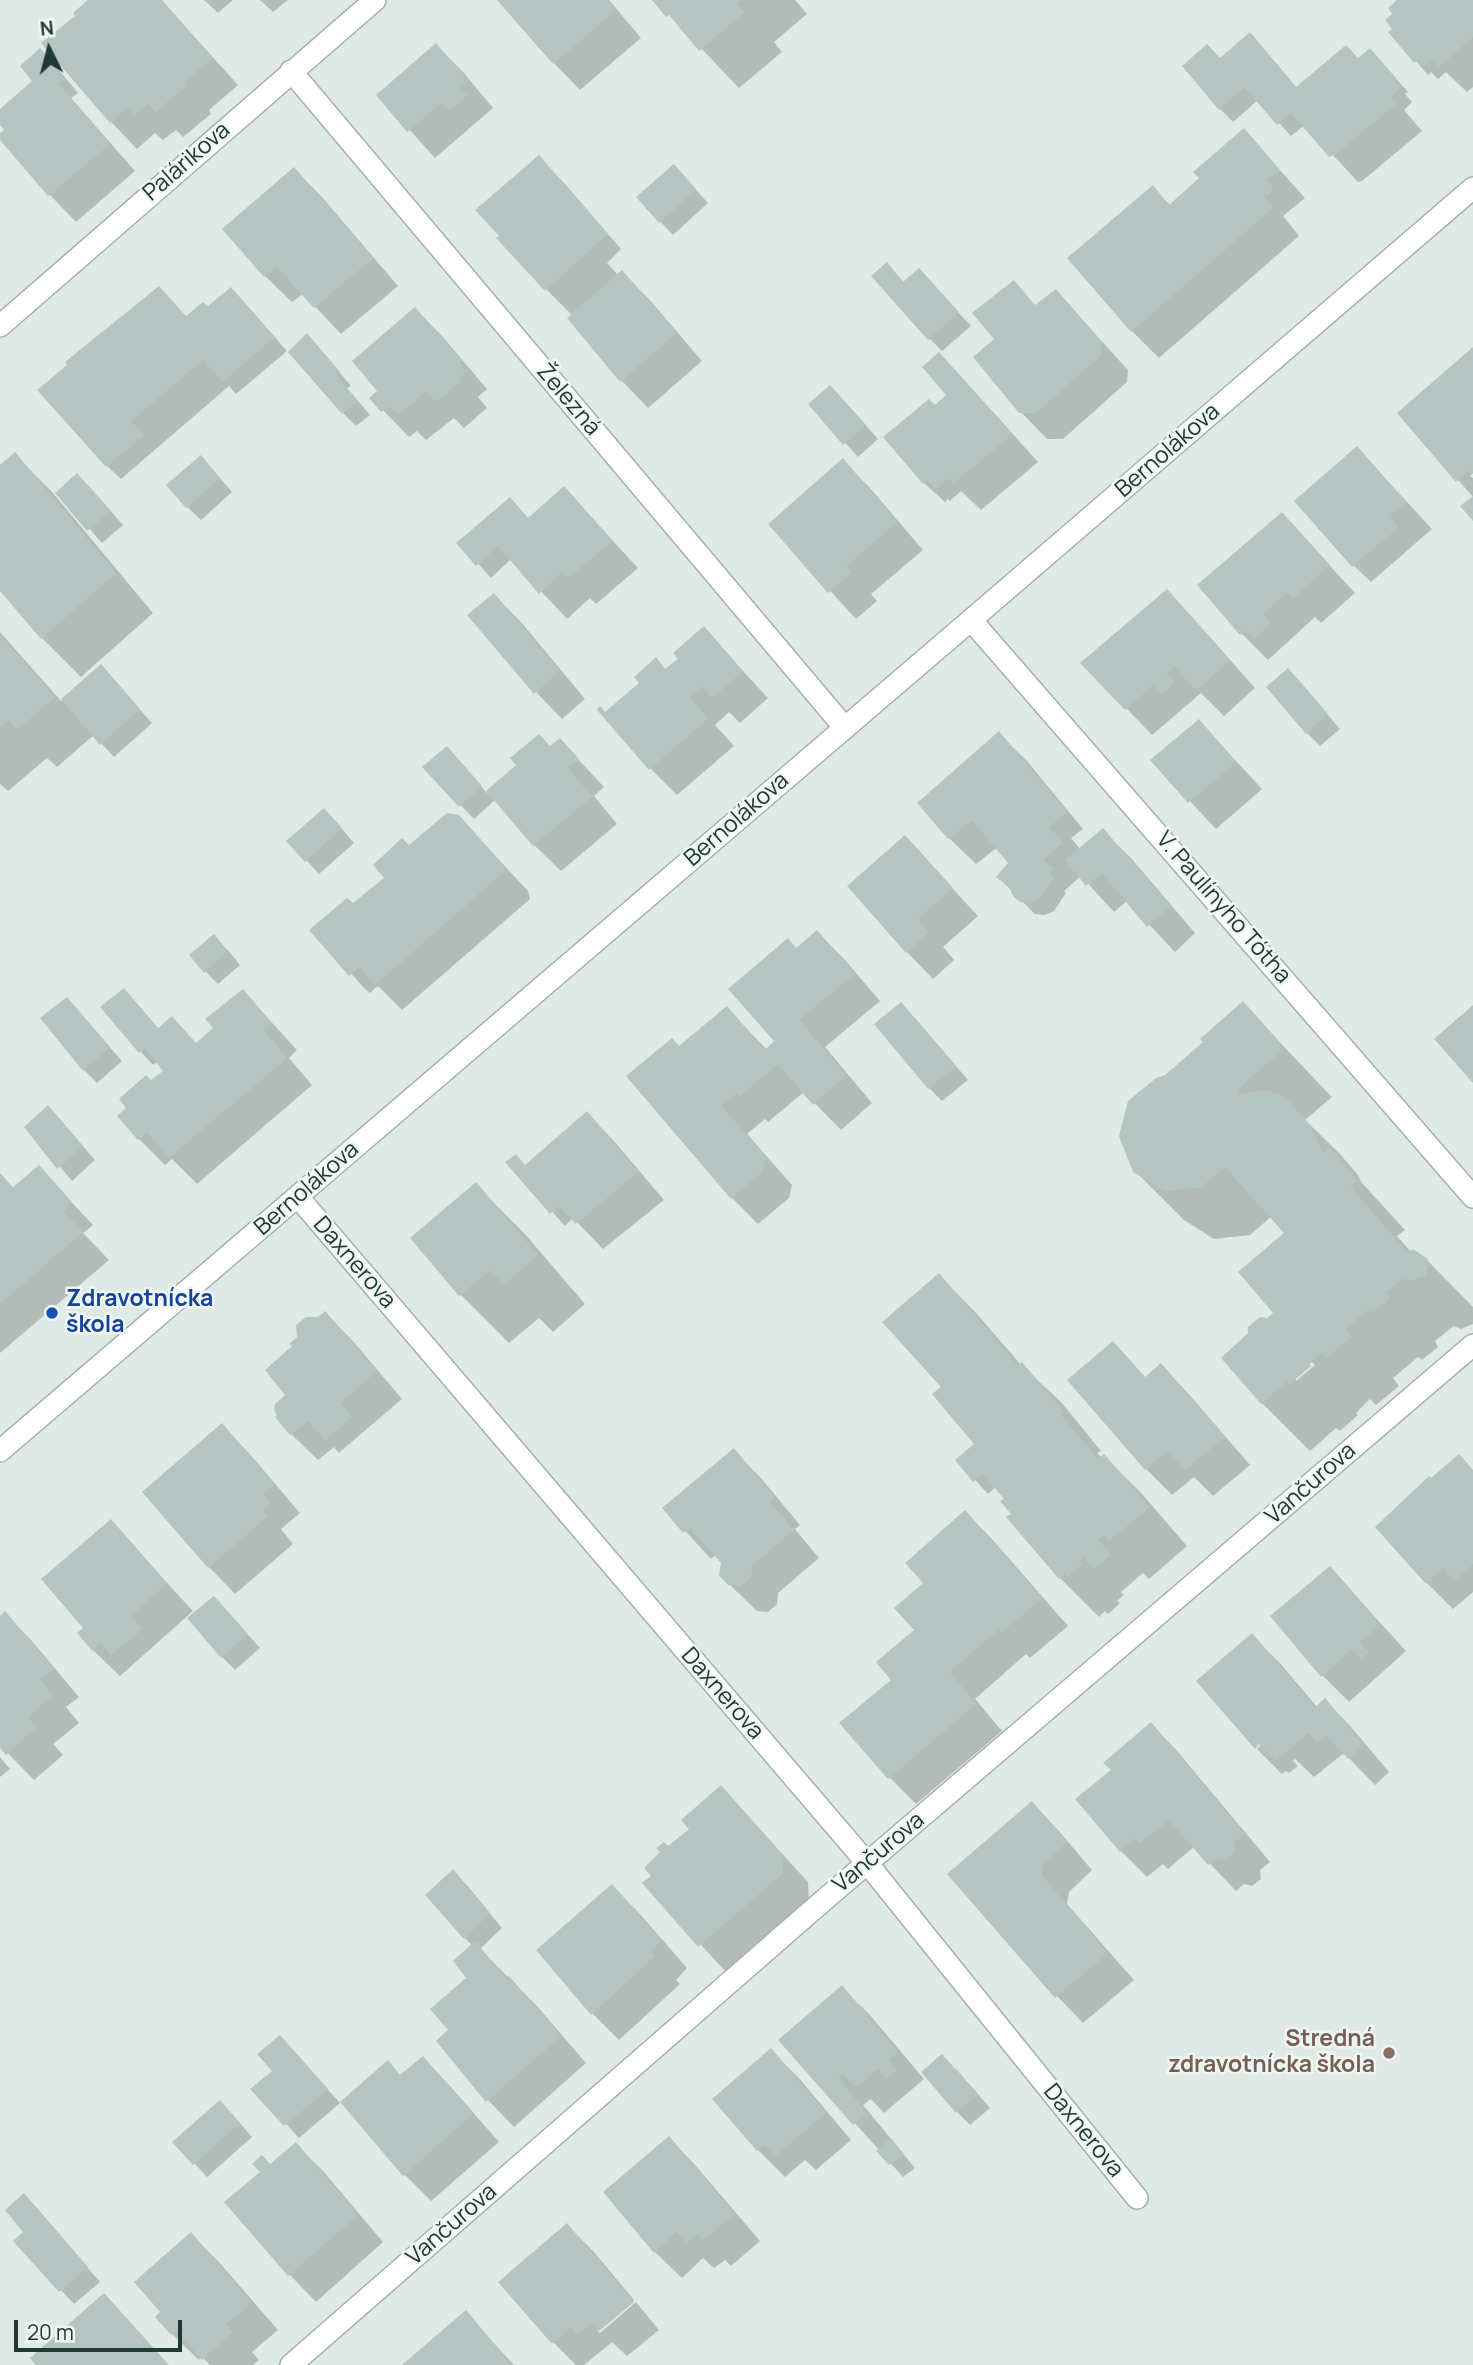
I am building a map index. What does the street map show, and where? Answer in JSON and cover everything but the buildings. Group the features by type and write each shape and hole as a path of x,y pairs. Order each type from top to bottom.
{"street":[{"name":"Palárikova","path":"0,326 375,0"},
{"name":"Železná","path":"291,71 845,728"},
{"name":"Bernolákova","path":"0,1451 1473,188"},
{"name":"V. Paulínyho Tótha","path":"971,621 1473,1198"},
{"name":"Daxnerova","path":"298,1198 867,1863 1137,2199"},
{"name":"Vančurova","path":"291,2365 867,1863 1473,1346"}],"place":[{"name":"Zdravotnícka škola","path":"52,1313"},
{"name":"Stredná zdravotnícka škola","path":"1389,2053"}]}
